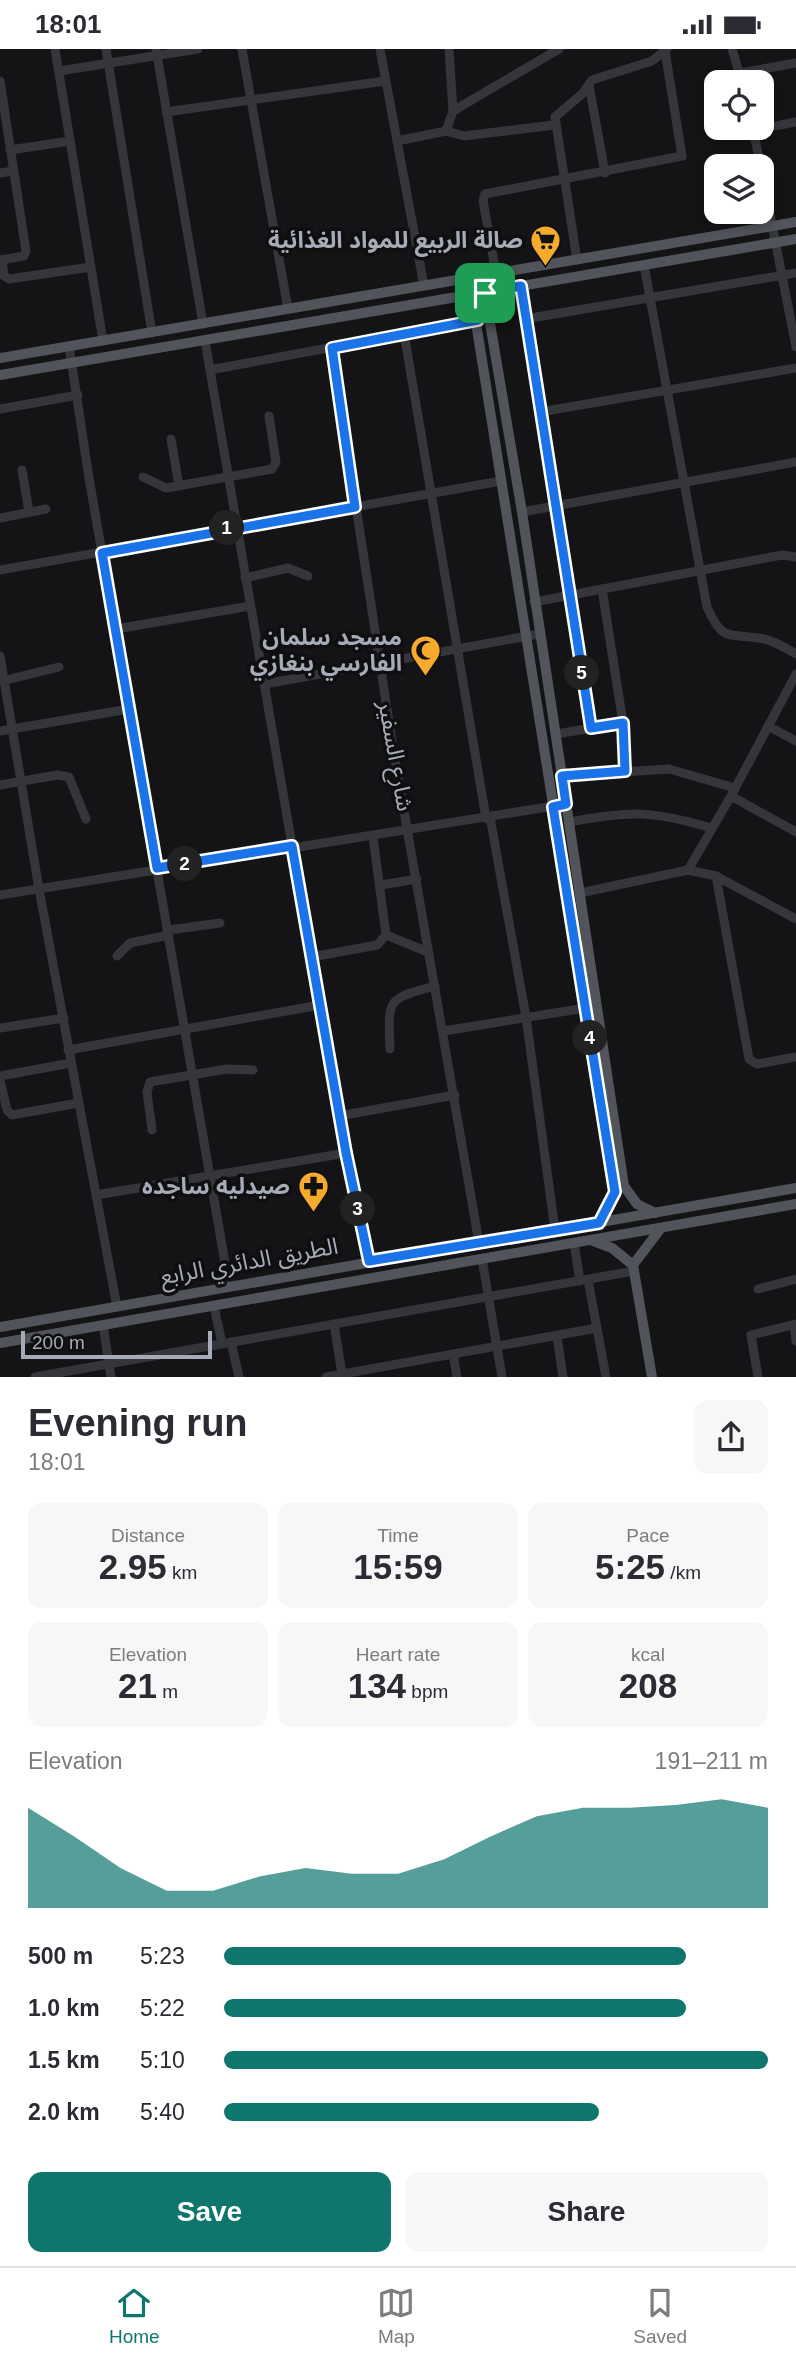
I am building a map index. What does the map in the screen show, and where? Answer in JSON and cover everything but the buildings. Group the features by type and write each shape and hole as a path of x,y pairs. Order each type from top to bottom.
{"main road":[{"path":"0,358 796,222"},
{"path":"0,375 796,239"},
{"path":"482,276 485,293 481,317 501,481 615,1192 599,1223"},
{"path":"469,279 506,418 625,1187 637,1204 655,1213"},
{"path":"481,317 501,290"},
{"path":"447,300 481,317"},
{"path":"493,421 506,418"},
{"path":"537,704 551,701"},
{"name":"الطريق الدائري الرابع","path":"0,1327 796,1188"},
{"name":"الطريق الدائري الرابع","path":"0,1343 796,1204"},
{"path":"634,1268 661,1228"},
{"path":"580,1242 612,1248 634,1268 652,1377"},
{"path":"282,1276 281,1286 285,1295"},
{"path":"250,1282 256,1290 255,1300"}],"street":[{"path":"55,49 103,341"},
{"path":"106,49 152,333"},
{"path":"59,71 157,52 198,49"},
{"path":"242,49 288,309"},
{"path":"380,49 424,286"},
{"path":"446,131 453,111 449,49"},
{"path":"453,111 559,49"},
{"path":"732,49 739,70"},
{"path":"496,274 483,200 485,194 564,181 682,156 666,50 652,61 596,78 557,113 554,125 564,181 577,260"},
{"path":"157,52 202,324"},
{"path":"770,70 796,63"},
{"path":"0,81 26,251 24,256 1,260 4,276 9,279 90,267"},
{"path":"166,112 385,81"},
{"path":"589,85 605,173"},
{"path":"774,126 796,122"},
{"path":"397,141 446,131 464,137 554,125"},
{"path":"755,140 796,347"},
{"path":"10,151 70,141"},
{"path":"0,173 13,171"},
{"path":"644,265 707,607 722,632 729,636 765,639 796,654"},
{"path":"525,319 796,273"},
{"path":"521,286 591,728"},
{"path":"210,370 481,317"},
{"path":"404,333 488,818 526,1017 555,1230"},
{"path":"205,341 339,1116 369,1261"},
{"path":"69,347 229,1286"},
{"name":"شارع السفير","path":"332,348 380,661 479,1243"},
{"path":"540,412 796,368"},
{"path":"0,409 78,394"},
{"path":"143,477 166,488 275,466 269,417"},
{"path":"171,439 179,486"},
{"path":"522,512 796,462"},
{"path":"22,470 29,512"},
{"path":"0,570 501,481"},
{"path":"0,518 46,509"},
{"path":"534,602 782,555 796,557"},
{"path":"245,578 288,568 308,576"},
{"path":"603,589 623,723 625,771"},
{"path":"116,629 250,606"},
{"path":"265,684 539,633"},
{"path":"0,656 2,681 13,729 39,889 117,1307"},
{"path":"2,681 59,667"},
{"path":"688,870 796,674"},
{"path":"0,731 129,709"},
{"path":"556,734 623,723"},
{"path":"768,726 796,741"},
{"path":"562,776 669,769 733,792 796,832"},
{"path":"0,785 57,775 69,777 86,819"},
{"path":"0,895 566,804"},
{"path":"569,822 613,814 660,814 711,828"},
{"path":"373,837 386,935"},
{"path":"580,893 688,870 716,876 796,919"},
{"path":"716,876 749,1059 757,1064 796,1057"},
{"path":"381,885 417,879"},
{"path":"117,956 130,943 169,932 220,923"},
{"path":"312,957 377,944 386,935"},
{"path":"386,935 428,951"},
{"path":"390,1049 388,1013 393,1002 401,995 435,986"},
{"path":"68,1050 320,1005"},
{"path":"444,1031 585,1008"},
{"path":"0,1028 64,1018"},
{"path":"71,1063 0,1078 8,1111 12,1115 78,1103"},
{"path":"152,1130 148,1085 227,1069 253,1070"},
{"path":"339,1116 455,1095"},
{"path":"96,1195 346,1153"},
{"path":"580,1242 584,1281 597,1328 606,1377"},
{"path":"482,1259 502,1377"},
{"path":"35,1377 584,1281 634,1268"},
{"path":"758,1289 796,1279"},
{"path":"214,1307 239,1377"},
{"path":"334,1324 342,1374"},
{"path":"103,1325 111,1377"},
{"path":"758,1377 751,1335 795,1325 796,1341"},
{"path":"326,1377 364,1374 453,1354 597,1328"},
{"path":"557,1336 563,1377"},
{"path":"453,1354 457,1377"}],"place":[{"name":"صالة الربيع للمواد الغذائية","path":"546,267"},
{"name":"مسجد سلمان الفارسي بنغازي","path":"425,677"},
{"name":"صيدليه ساجده","path":"313,1213"}],"route":[{"path":"521,286 591,728 623,723 625,771 562,776 566,804 553,807 615,1192 606,1215 599,1223 369,1261 346,1153 292,846 157,868 102,553 238,526 355,507 332,348 478,320 473,295 485,293 521,286"}]}
